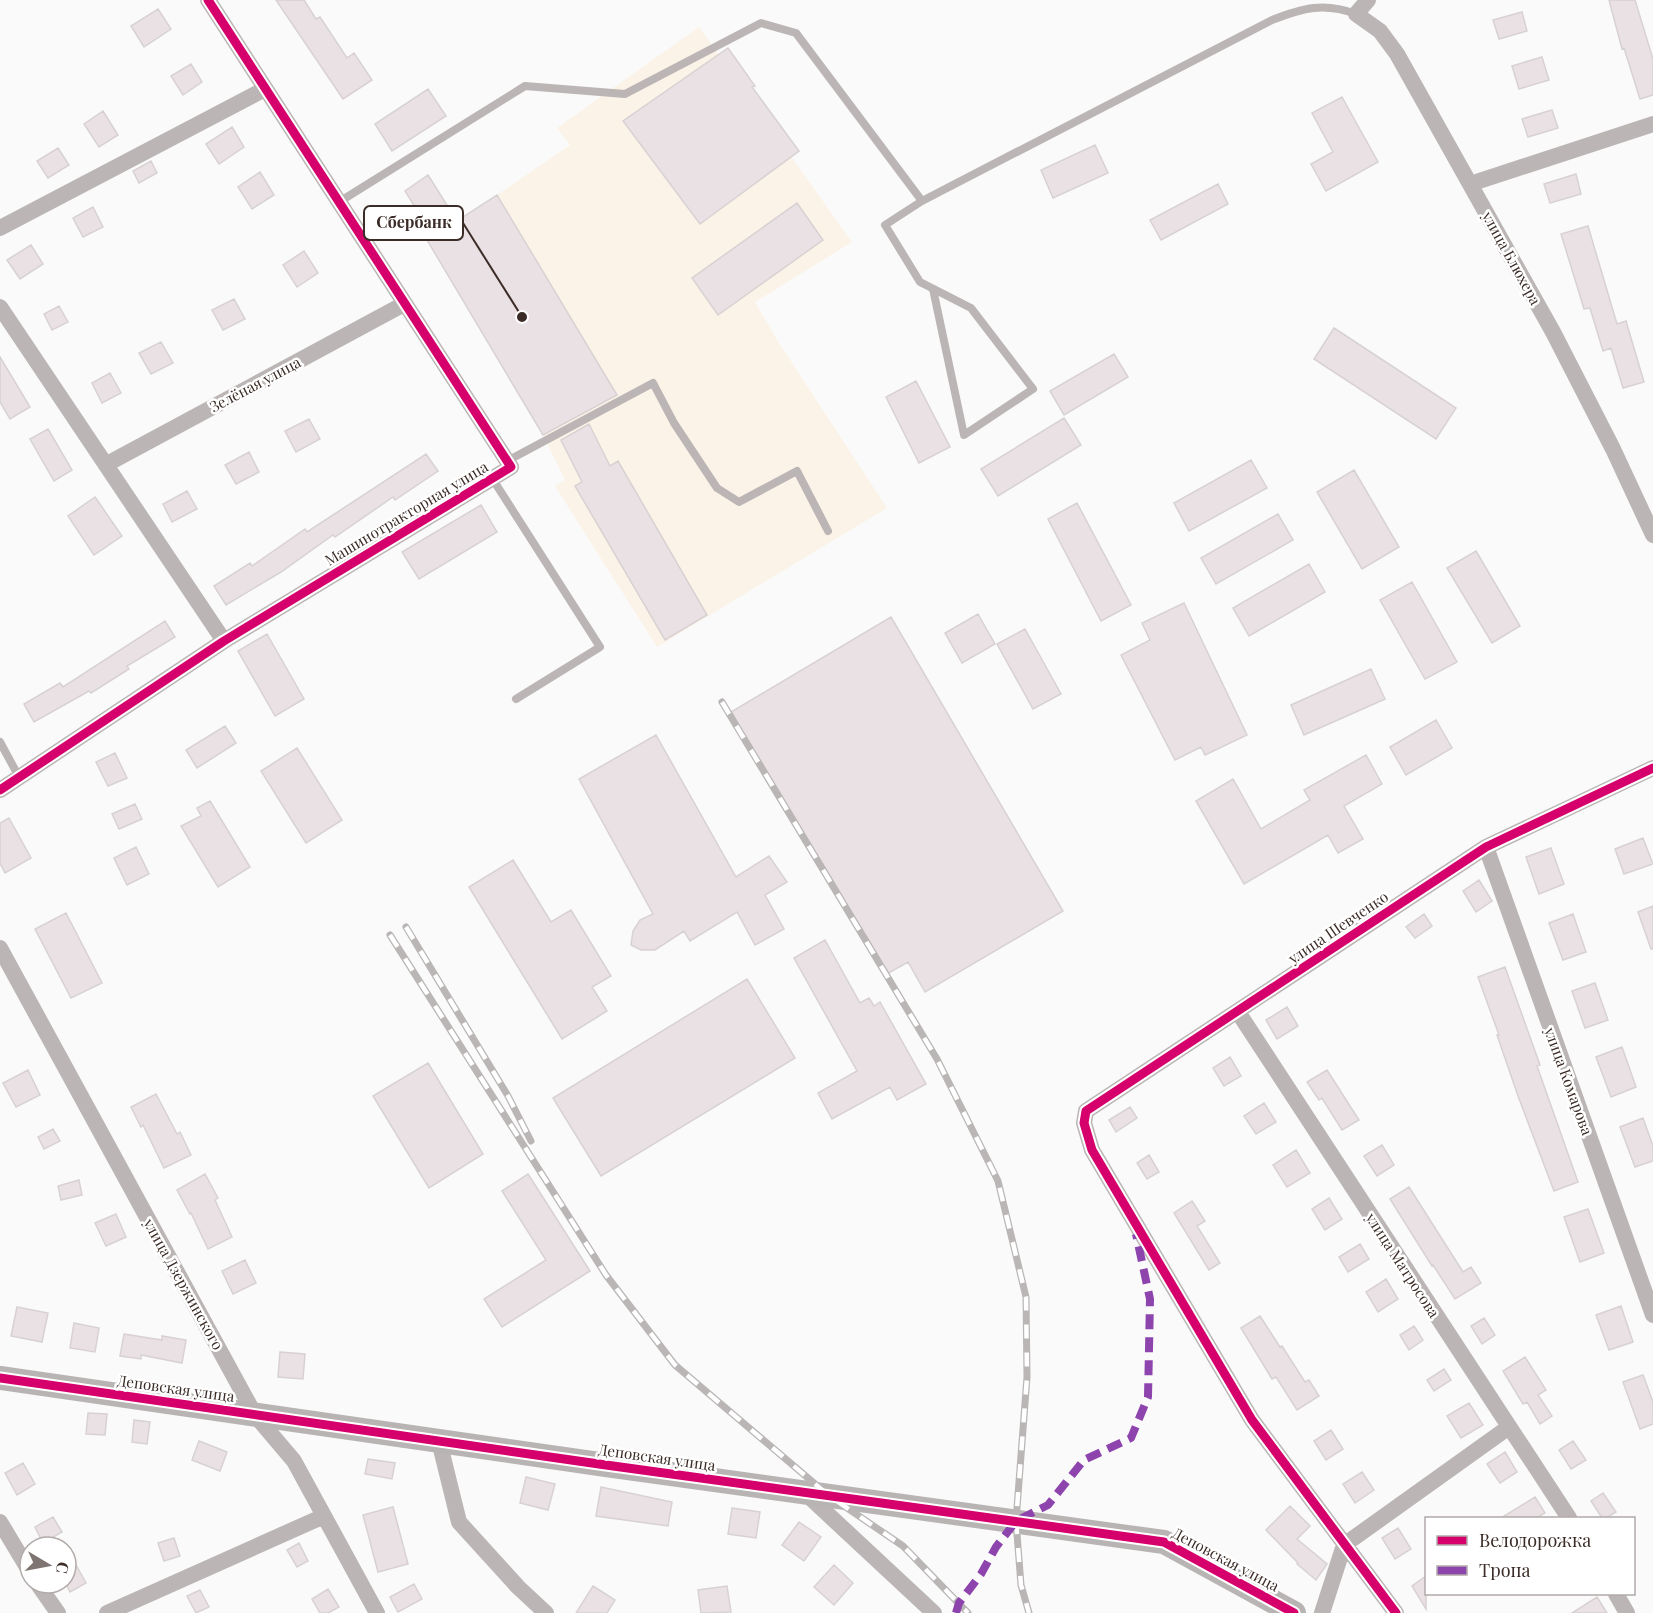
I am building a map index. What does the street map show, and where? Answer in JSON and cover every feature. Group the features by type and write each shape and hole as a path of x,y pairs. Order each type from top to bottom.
{"street":[{"name":"Машинотракторная улица","path":"0,790 224,641 511,467 208,0"},
{"path":"1356,15 1368,0"},
{"name":"улица Блюхера","path":"1356,15 1380,31 1397,54 1553,332 1613,449 1653,535"},
{"path":"0,228 265,89"},
{"path":"1470,184 1653,124"},
{"name":"Зелёная улица","path":"106,464 404,304"},
{"path":"0,307 224,641"},
{"name":"улица Шевченко","path":"1344,1545 1252,1420 1092,1150 1084,1123 1086,1111 1486,847 1653,768"},
{"name":"улица Комарова","path":"1486,847 1653,1315"},
{"name":"улица Дзержинского","path":"0,948 255,1414 294,1461 377,1613"},
{"name":"улица Матросова","path":"1238,1011 1568,1517"},
{"name":"Деповская улица","path":"0,1378 1164,1542 1294,1613"},
{"path":"1322,1613 1344,1545 1509,1427"},
{"path":"439,1441 459,1522 518,1587 546,1613"},
{"path":"804,1492 934,1613"},
{"path":"107,1613 324,1516"},
{"path":"0,1522 18,1552"},
{"path":"1344,1545 1396,1613"},
{"path":"46,1595 58,1613"},
{"path":"1617,1595 1627,1613"}],"lane":[{"path":"933,289 964,435 1033,389 971,308 920,282 885,225 922,201 1272,20 1301,9 1324,7 1341,9 1356,15"},
{"path":"339,202 525,86 625,94 761,23 796,33 922,201"},
{"path":"507,461 654,383 674,423 717,488 739,502 797,471 828,531"},
{"path":"492,478 600,647 516,699"},
{"path":"0,742 19,777"}],"shaded area":[{"path":"699,27 852,242 755,302 779,343 887,508 657,647 555,486 565,480 543,435 617,395 497,195 570,145 557,128"}],"building":[{"path":"276,0 304,0 316,19 320,17 347,58 354,53 372,80 343,99"},
{"path":"1609,0 1635,0 1653,59 1653,95 1640,99 1624,48 1622,49"},
{"path":"158,9 171,29 144,47 131,26"},
{"path":"1522,12 1527,31 1499,39 1493,20"},
{"path":"728,48 755,86 752,87 799,151 700,224 623,121"},
{"path":"1542,57 1549,80 1519,89 1512,66"},
{"path":"191,64 202,82 183,95 171,76"},
{"path":"428,89 446,116 392,151 375,124"},
{"path":"1342,97 1378,162 1326,191 1311,164 1333,152 1312,113"},
{"path":"1552,110 1558,128 1528,137 1522,119"},
{"path":"103,111 118,135 99,147 84,124"},
{"path":"232,127 244,147 219,164 206,144"},
{"path":"1095,145 1108,173 1053,198 1041,170"},
{"path":"58,148 69,165 48,178 37,161"},
{"path":"151,161 157,173 139,183 133,171"},
{"path":"260,172 274,195 252,209 238,187"},
{"path":"1576,174 1581,194 1550,203 1544,184"},
{"path":"428,175 457,221 497,195 617,395 543,435 427,240 433,236 405,191"},
{"path":"1218,184 1228,204 1161,240 1150,220"},
{"path":"797,203 823,240 718,315 692,278"},
{"path":"93,207 103,227 83,237 73,218"},
{"path":"1588,226 1617,324 1626,321 1644,382 1623,388 1611,348 1603,351 1590,308 1584,309 1561,234"},
{"path":"31,245 43,264 20,279 7,260"},
{"path":"304,251 318,273 297,287 283,265"},
{"path":"234,299 245,319 223,330 212,310"},
{"path":"59,306 68,322 52,330 44,314"},
{"path":"1334,328 1456,408 1436,439 1314,359"},
{"path":"161,342 173,363 151,374 139,353"},
{"path":"1114,354 1128,377 1064,415 1050,391"},
{"path":"0,357 30,407 10,419 0,402"},
{"path":"110,373 121,393 102,403 92,383"},
{"path":"916,381 950,447 919,463 886,397"},
{"path":"1064,418 1081,445 998,496 981,469"},
{"path":"309,419 320,439 296,452 285,431"},
{"path":"589,424 610,466 618,461 707,615 665,640 575,486 582,482 561,440"},
{"path":"48,429 72,470 54,481 30,439"},
{"path":"249,452 259,472 236,484 225,465"},
{"path":"426,454 438,471 395,500 393,497 335,537 333,535 281,572 226,605 214,586 250,563 252,566 305,529 307,532"},
{"path":"1251,460 1267,488 1189,531 1174,503"},
{"path":"1354,470 1399,547 1362,569 1317,492"},
{"path":"187,491 197,509 172,522 163,504"},
{"path":"95,497 122,536 94,555 68,516"},
{"path":"1077,503 1131,605 1101,621 1048,519"},
{"path":"481,505 497,532 419,579 402,552"},
{"path":"1278,514 1293,540 1216,584 1201,558"},
{"path":"1476,551 1520,626 1492,643 1447,568"},
{"path":"1309,564 1325,592 1249,636 1233,608"},
{"path":"1412,582 1457,662 1425,679 1380,600"},
{"path":"1184,603 1247,735 1205,755 1201,747 1175,760 1121,655 1150,640 1142,623"},
{"path":"978,614 995,644 962,663 945,633"},
{"path":"891,617 1063,911 925,992 908,962 885,975 731,712"},
{"path":"165,621 175,637 127,666 129,669 91,693 89,691 34,722 24,704 60,683 63,687"},
{"path":"1025,629 1061,694 1033,709 997,644"},
{"path":"267,634 304,699 275,716 238,651"},
{"path":"1371,669 1385,699 1304,735 1291,705"},
{"path":"1436,720 1452,748 1406,775 1390,747"},
{"path":"225,726 236,743 197,768 186,750"},
{"path":"656,735 736,877 769,856 787,882 765,895 784,929 755,945 737,912 690,941 684,931 655,950 641,950 631,945 633,931 640,920 653,914 579,779"},
{"path":"297,748 342,820 306,843 261,771"},
{"path":"115,753 127,778 108,786 96,762"},
{"path":"1366,755 1382,784 1344,806 1363,839 1338,853 1328,835 1244,884 1196,801 1233,779 1261,829 1310,800 1304,790"},
{"path":"210,801 250,867 218,887 181,826 201,816 197,808"},
{"path":"135,804 142,819 119,829 112,814"},
{"path":"9,818 31,858 5,873 0,863 0,823"},
{"path":"1643,838 1653,864 1624,874 1615,849"},
{"path":"136,847 149,874 127,885 114,858"},
{"path":"1551,848 1564,884 1539,894 1526,857"},
{"path":"513,860 551,922 571,910 611,976 592,987 607,1011 562,1039 469,887"},
{"path":"1479,880 1492,901 1476,912 1463,891"},
{"path":"1653,906 1653,949 1651,949 1638,912"},
{"path":"66,913 102,983 71,998 35,929"},
{"path":"1424,914 1432,926 1415,938 1406,927"},
{"path":"1573,914 1586,952 1563,960 1549,923"},
{"path":"825,940 860,1003 869,998 874,1006 880,1002 926,1084 897,1100 890,1087 832,1119 818,1093 857,1071 794,958"},
{"path":"1505,967 1578,1182 1554,1191 1518,1096 1478,977"},
{"path":"747,979 795,1058 601,1176 553,1098"},
{"path":"1595,983 1608,1020 1585,1028 1572,991"},
{"path":"1287,1007 1298,1026 1277,1039 1266,1020"},
{"path":"1622,1047 1636,1087 1611,1097 1596,1057"},
{"path":"1230,1057 1241,1076 1224,1086 1213,1068"},
{"path":"428,1063 483,1154 429,1188 373,1096"},
{"path":"28,1070 40,1095 16,1107 3,1083"},
{"path":"1327,1070 1359,1120 1342,1130 1322,1098 1319,1100 1307,1082"},
{"path":"156,1094 177,1134 180,1132 191,1155 164,1168 143,1125 141,1127 131,1107"},
{"path":"1264,1103 1276,1122 1256,1134 1244,1116"},
{"path":"1130,1107 1137,1118 1116,1132 1109,1120"},
{"path":"1643,1118 1653,1146 1653,1161 1635,1167 1620,1127"},
{"path":"53,1129 60,1141 44,1149 38,1137"},
{"path":"1382,1145 1394,1165 1377,1176 1364,1156"},
{"path":"1296,1150 1310,1173 1287,1187 1273,1165"},
{"path":"1149,1155 1159,1172 1147,1179 1137,1163"},
{"path":"205,1174 218,1198 215,1200 232,1237 208,1249 177,1190"},
{"path":"528,1174 590,1271 502,1327 484,1299 546,1260 502,1191"},
{"path":"79,1180 82,1195 61,1200 58,1186"},
{"path":"1409,1187 1463,1272 1471,1267 1481,1283 1455,1299 1390,1199"},
{"path":"1329,1198 1342,1219 1325,1230 1312,1209"},
{"path":"1192,1201 1205,1221 1197,1226 1220,1263 1209,1270 1174,1213"},
{"path":"1588,1209 1604,1253 1580,1262 1564,1217"},
{"path":"116,1214 126,1237 106,1246 95,1223"},
{"path":"1360,1244 1369,1259 1348,1272 1339,1257"},
{"path":"245,1260 256,1283 233,1294 222,1271"},
{"path":"1386,1279 1398,1299 1378,1312 1366,1292"},
{"path":"1621,1306 1633,1342 1609,1350 1596,1315"},
{"path":"17,1307 48,1313 42,1342 11,1336"},
{"path":"1260,1316 1305,1382 1309,1380 1319,1396 1297,1410 1276,1377 1272,1379 1241,1328"},
{"path":"1484,1318 1495,1335 1482,1344 1471,1326"},
{"path":"74,1323 99,1328 95,1352 70,1348"},
{"path":"1414,1326 1423,1340 1409,1350 1400,1335"},
{"path":"124,1334 162,1340 162,1336 186,1340 182,1363 141,1355 141,1359 120,1356"},
{"path":"280,1352 305,1354 303,1379 278,1377"},
{"path":"1525,1357 1546,1390 1538,1395 1552,1416 1540,1424 1527,1402 1523,1404 1503,1371"},
{"path":"1444,1369 1451,1380 1434,1391 1427,1380"},
{"path":"1643,1375 1653,1402 1653,1424 1640,1429 1623,1382"},
{"path":"1469,1403 1483,1425 1461,1438 1447,1416"},
{"path":"88,1413 107,1414 105,1435 86,1434"},
{"path":"134,1420 150,1422 147,1444 132,1442"},
{"path":"1331,1430 1343,1449 1326,1460 1314,1441"},
{"path":"199,1441 227,1452 220,1471 192,1460"},
{"path":"1573,1441 1586,1460 1571,1469 1559,1450"},
{"path":"1505,1452 1517,1472 1500,1483 1487,1464"},
{"path":"368,1459 395,1463 392,1479 365,1474"},
{"path":"23,1463 35,1484 17,1495 5,1473"},
{"path":"1362,1472 1374,1490 1355,1503 1343,1484"},
{"path":"526,1477 555,1484 548,1510 520,1503"},
{"path":"601,1487 672,1502 668,1526 596,1516"},
{"path":"1603,1493 1616,1512 1608,1517 1601,1517 1591,1501"},
{"path":"1535,1497 1545,1513 1538,1517 1503,1517"},
{"path":"1290,1506 1310,1526 1297,1539 1327,1564 1316,1580 1297,1564 1266,1530"},
{"path":"393,1507 408,1564 378,1572 363,1515"},
{"path":"732,1508 760,1512 756,1538 728,1534"},
{"path":"53,1517 62,1532 57,1535 39,1535 35,1527"},
{"path":"799,1522 821,1537 804,1561 782,1545"},
{"path":"1398,1528 1411,1549 1395,1559 1382,1538"},
{"path":"174,1538 180,1556 164,1561 158,1543"},
{"path":"299,1543 308,1561 297,1567 287,1550"},
{"path":"834,1565 853,1583 834,1605 814,1587"},
{"path":"78,1568 86,1583 78,1588"},
{"path":"1425,1577 1426,1609 1412,1586"},
{"path":"414,1584 422,1599 398,1612 390,1597"},
{"path":"593,1586 615,1600 607,1613 576,1613"},
{"path":"727,1586 731,1612 701,1613 698,1590"},
{"path":"328,1589 339,1607 328,1613 320,1613 312,1599"},
{"path":"200,1590 209,1607 196,1613 187,1596"},
{"path":"1597,1597 1607,1613 1572,1613"}],"railway":[{"path":"722,702 937,1059 998,1181 1026,1297 1027,1377 1016,1521 1021,1585 1029,1613"},
{"path":"406,927 508,1096 531,1141"},
{"path":"390,935 606,1275 675,1365 828,1495 903,1546 968,1613"}],"marked path":[{"path":"956,1613 959,1603 1016,1521 1048,1505 1084,1460 1131,1438 1148,1397 1150,1299 1136,1234"}],"cycle path":[{"path":"0,790 224,641 511,467 208,0"},
{"path":"1396,1613 1252,1420 1092,1150 1084,1123 1086,1111 1486,847 1653,768"},
{"path":"0,1378 1164,1542 1294,1613"}],"place":[{"name":"Сбербанк","path":"522,317"}]}
